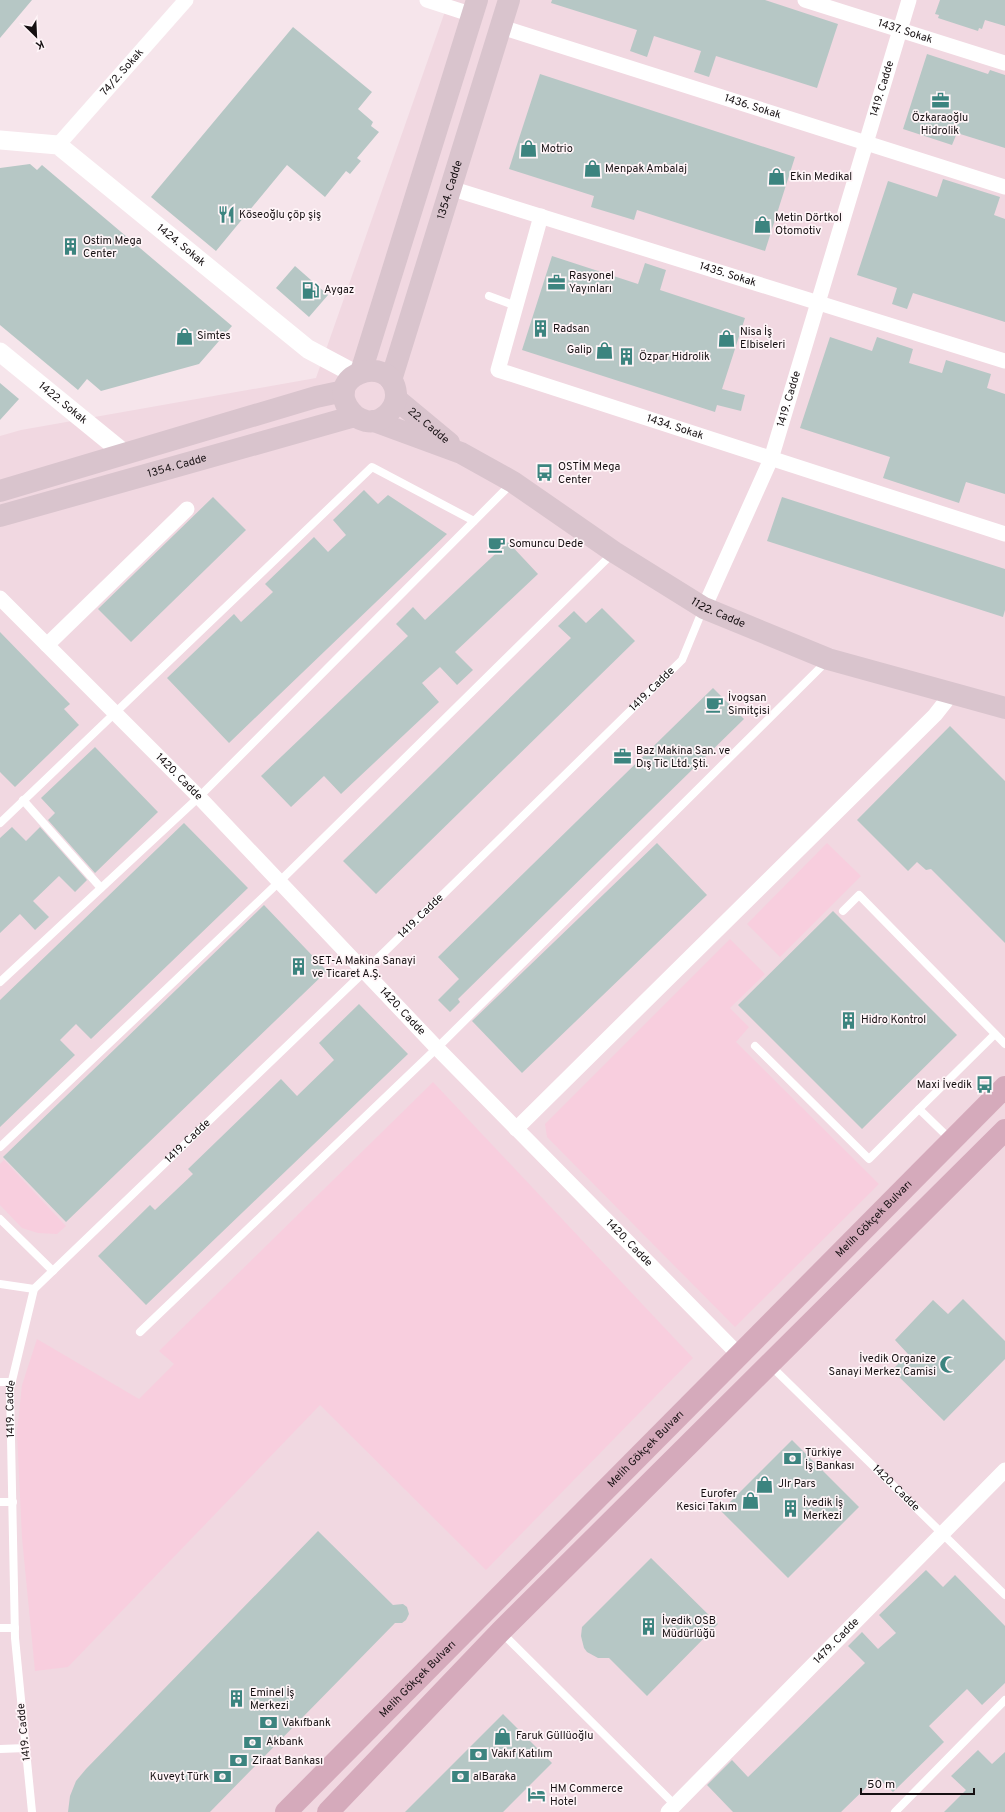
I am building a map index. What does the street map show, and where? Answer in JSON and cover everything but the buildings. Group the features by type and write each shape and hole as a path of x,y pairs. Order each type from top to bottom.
{"main road":[{"name":"1354. Cadde","path":"0,516 365,419 380,420 392,410 393,389 450,188 509,0"},
{"path":"461,453 365,419 346,404 351,380 475,7"},
{"path":"0,491 316,397 372,370 383,373 393,389"},
{"name":"22. Cadde","path":"393,389 461,453"},
{"name":"1122. Cadde","path":"461,453 513,482 614,552 704,608 828,659 1005,708"},
{"name":"Melih Gökçek Bulvarı","path":"286,1812 1005,1087"},
{"path":"328,1812 500,1632 1005,1130"}],"street":[{"name":"74/2. Sokak","path":"58,145 186,0"},
{"path":"427,0 475,7"},
{"name":"1437. Sokak","path":"805,0 1005,63"},
{"name":"1419. Cadde","path":"704,608 771,459 909,0"},
{"name":"1436. Sokak","path":"501,27 1005,187"},
{"path":"0,140 58,145"},
{"name":"1424. Sokak","path":"58,145 308,349 351,380"},
{"name":"1435. Sokak","path":"450,188 1005,361"},
{"name":"1434. Sokak","path":"541,216 498,370 1005,534"},
{"name":"1422. Sokak","path":"0,352 125,454"},
{"path":"47,646 187,508"},
{"name":"1420. Cadde","path":"0,598 199,797 437,1048 738,1355"},
{"path":"516,1129 935,716 950,693"},
{"name":"1479. Cadde","path":"672,1809 1005,1470"}],"lane":[{"path":"489,296 516,306"},
{"path":"0,824 23,800 116,714 372,467 474,521"},
{"path":"0,982 199,797 513,482"},
{"path":"0,1147 279,882 614,552"},
{"name":"1419. Cadde","path":"32,1812 15,1628 10,1389 34,1289 365,971 682,660 704,608"},
{"path":"140,1332 437,1048 828,659"},
{"path":"23,800 101,888"},
{"path":"843,912 859,895 1005,1044"},
{"path":"755,1046 869,1159 995,1034"},
{"path":"919,1109 951,1141"},
{"path":"0,1220 52,1271"},
{"path":"0,1284 34,1289"},
{"name":"1420. Cadde","path":"769,1364 1005,1595"},
{"path":"0,1382 12,1382"},
{"path":"0,1502 13,1502"},
{"path":"0,1628 15,1628"},
{"path":"500,1632 672,1809"},
{"path":"895,1812 1005,1700"},
{"path":"0,1749 26,1748"}],"shaded area":[{"path":"449,0 1005,0 1005,1812 0,1812 0,436 21,430 316,378"},
{"path":"827,843 861,876 780,957 747,924"},
{"path":"730,939 765,974 730,1008 749,1027 736,1042 879,1184 735,1327 547,1137 545,1124"},
{"path":"433,1082 693,1358 486,1570 320,1405 68,1667 35,1671 22,1538 17,1432 22,1385 37,1339 139,1399 174,1364 159,1351"},
{"path":"4,1160 66,1226 57,1234 38,1233 22,1228 0,1205 0,1164"}],"place":[{"name":"Özkaraoğlu Hidrolik","path":"940,100"},
{"name":"Motrio","path":"528,149"},
{"name":"Menpak Ambalaj","path":"592,169"},
{"name":"Ekin Medikal","path":"777,177"},
{"name":"Köseoğlu çöp şiş","path":"226,215"},
{"name":"Metin Dörtkol Otomotiv","path":"762,224"},
{"name":"Ostim Mega Center","path":"70,247"},
{"name":"Rasyonel Yayınları","path":"556,282"},
{"name":"Aygaz","path":"311,290"},
{"name":"Radsan","path":"540,329"},
{"name":"Simtes","path":"184,336"},
{"name":"Nisa İş Elbiseleri","path":"727,338"},
{"name":"Galip","path":"605,350"},
{"name":"Özpar Hidrolik","path":"626,357"},
{"name":"OSTİM Mega Center","path":"545,473"},
{"name":"Somuncu Dede","path":"496,544"},
{"name":"İvogsan Simitçisi","path":"715,704"},
{"name":"Baz Makina San. ve Dış Tic Ltd. Şti.","path":"623,757"},
{"name":"SET-A Makina Sanayi ve Ticaret A.Ş.","path":"299,967"},
{"name":"Hidro Kontrol","path":"848,1020"},
{"name":"Maxi İvedik","path":"985,1085"},
{"name":"İvedik Organize Sanayi Merkez Camisi","path":"949,1365"},
{"name":"Türkiye İş Bankası","path":"792,1459"},
{"name":"Jlr Pars","path":"765,1484"},
{"name":"Eurofer Kesici Takım","path":"750,1500"},
{"name":"İvedik İş Merkezi","path":"790,1509"},
{"name":"İvedik OSB Müdürlüğü","path":"649,1627"},
{"name":"Eminel İş Merkezi","path":"237,1699"},
{"name":"Vakıfbank","path":"269,1723"},
{"name":"Faruk Güllüoğlu","path":"503,1736"},
{"name":"Akbank","path":"253,1742"},
{"name":"Vakıf Katılım","path":"478,1754"},
{"name":"Ziraat Bankası","path":"239,1761"},
{"name":"Kuveyt Türk","path":"222,1777"},
{"name":"alBaraka","path":"460,1777"},
{"name":"HM Commerce Hotel","path":"537,1795"}]}
